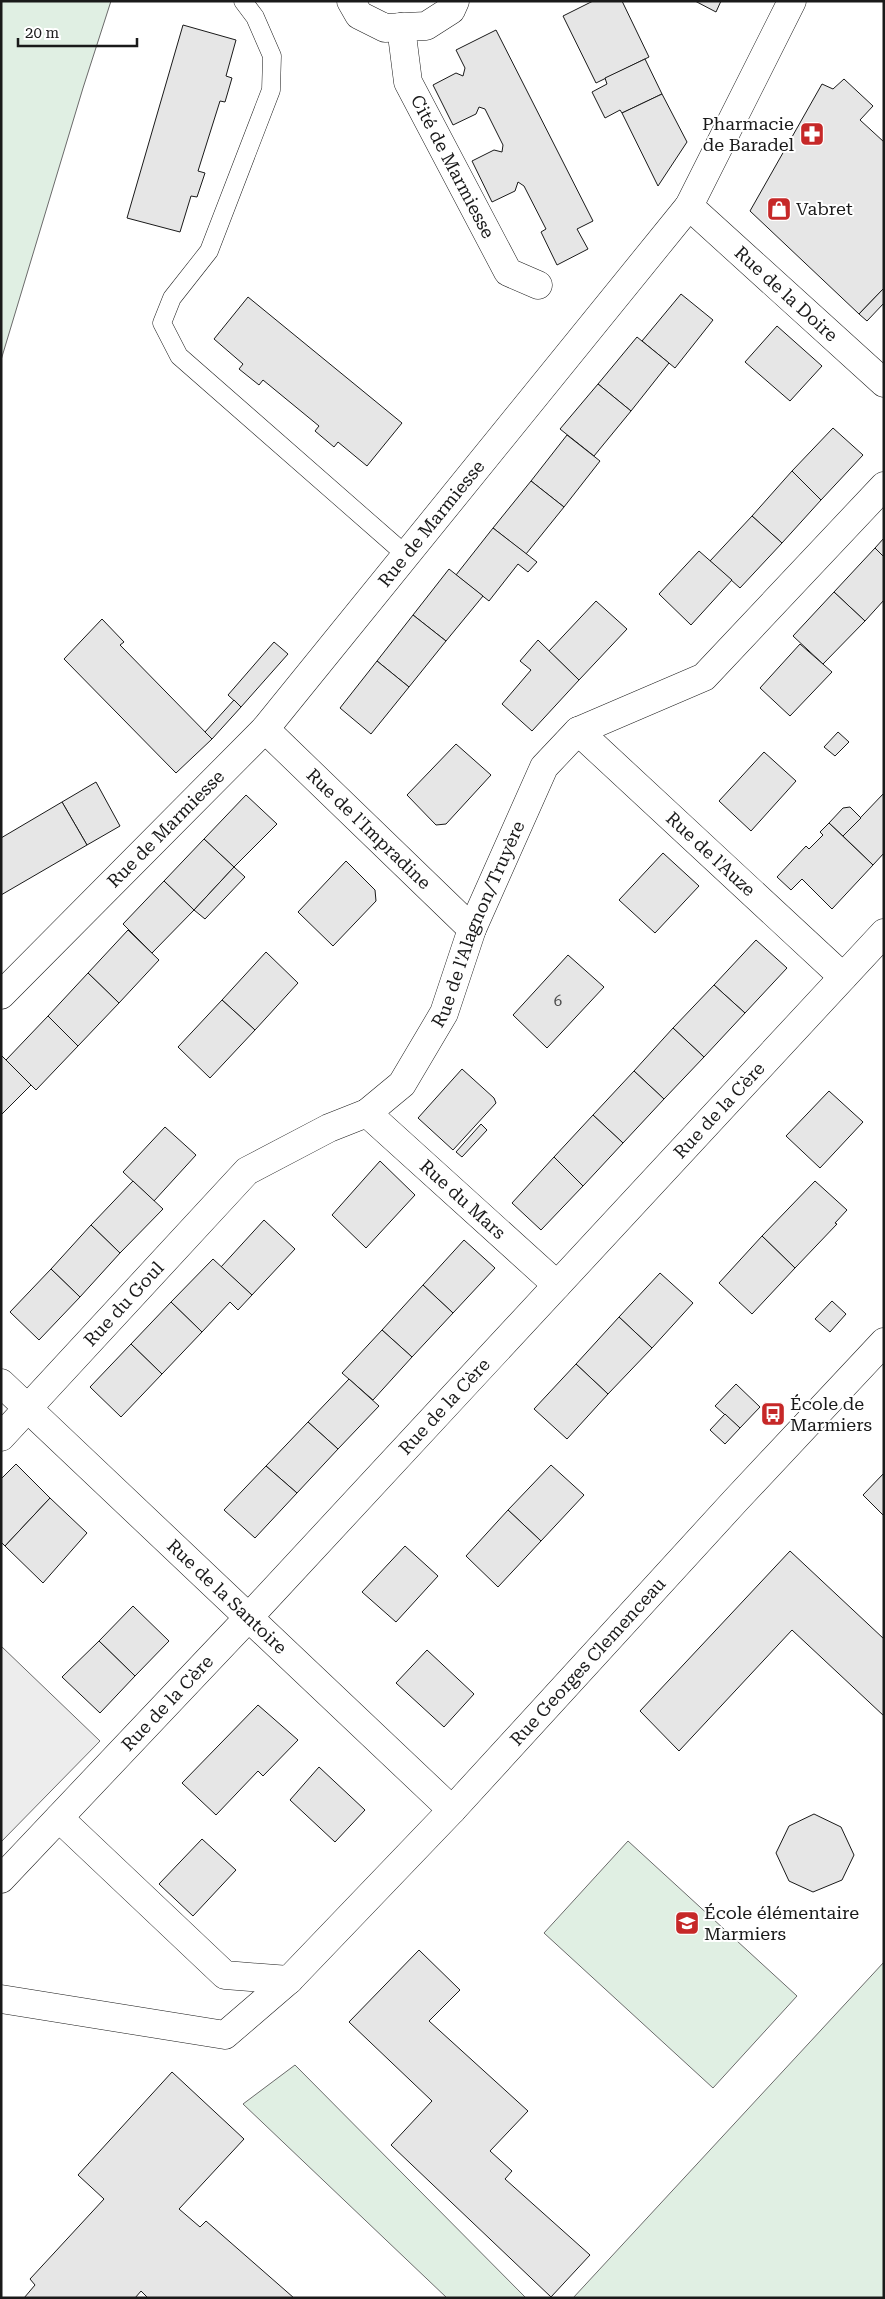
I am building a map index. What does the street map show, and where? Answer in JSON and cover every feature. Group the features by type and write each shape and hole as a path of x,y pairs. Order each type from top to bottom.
{"street":[{"path":"351,1 359,16 385,28 426,26 450,10 455,1"},
{"name":"Rue de Marmiesse","path":"1,995 265,729 689,206 792,1"},
{"name":"Cité de Marmiesse","path":"401,27 408,82 503,263 508,272 538,285"},
{"name":"Rue de la Doire","path":"689,206 884,383"},
{"name":"Rue de l'Alagnon/Truyère","path":"247,1171 329,1128 367,1113 402,1084 444,1013 472,929 544,766 578,731 704,677 884,486"},
{"name":"Rue de l'Impradine","path":"265,729 472,929"},
{"name":"Rue de l'Auze","path":"578,731 843,977"},
{"name":"Rue de la Cère","path":"1,1879 248,1618 884,933"},
{"name":"Rue du Mars","path":"367,1113 557,1285"},
{"name":"Rue du Goul","path":"1,1438 247,1171"},
{"name":"Rue Georges Clemenceau","path":"1,1999 225,2035 289,1980 452,1810 735,1501 884,1342"},
{"name":"Rue de la Santoire","path":"1,1384 452,1810"},
{"path":"59,1818 225,1975 289,1980"}],"lane":[{"path":"243,1 256,17 272,56 271,90 209,251 172,298 162,323 179,356 406,555"}],"green space":[{"path":"1,1 111,1 1,360"},
{"path":"628,1841 797,1996 713,2088 544,1933"},
{"path":"884,1962 884,2298 573,2298"},
{"path":"295,2065 526,2298 447,2298 243,2104"}],"shaded area":[{"path":"1,1646 100,1741 1,1842"}],"building":[{"path":"593,1 622,1 649,57 596,83 563,16"},
{"path":"695,1 721,1 716,12"},
{"path":"183,25 236,40 226,76 232,78 225,102 220,101 198,171 205,173 197,197 191,196 180,232 127,218"},
{"path":"496,30 593,221 577,229 588,249 557,265 541,232 546,229 524,186 518,182 515,191 492,202 472,161 494,150 502,152 503,145 485,109 479,107 476,114 453,125 433,85 456,73 463,76 465,68 456,50"},
{"path":"645,59 662,94 622,113 620,110 605,118 592,92 607,84 605,78"},
{"path":"844,79 873,106 860,120 884,142 884,288 859,314 750,211 822,84 833,89"},
{"path":"662,94 687,142 658,186 622,113"},
{"path":"884,288 884,303 867,321 859,314"},
{"path":"681,294 713,320 675,368 642,341"},
{"path":"248,297 402,423 367,466 338,442 334,447 315,431 319,426 263,380 259,385 239,369 243,364 214,339"},
{"path":"777,326 822,366 790,401 745,362"},
{"path":"637,337 669,363 631,411 598,384"},
{"path":"598,384 631,411 594,456 560,429"},
{"path":"833,428 863,455 821,500 792,471"},
{"path":"567,435 600,461 564,507 531,481"},
{"path":"792,471 821,500 782,543 752,516"},
{"path":"531,481 564,507 526,554 493,528"},
{"path":"752,516 782,543 740,588 710,561"},
{"path":"493,528 537,562 528,572 518,564 489,601 456,575"},
{"path":"884,538 884,557 875,548"},
{"path":"875,548 884,557 884,600 865,621 834,592"},
{"path":"699,551 732,580 691,625 659,594"},
{"path":"449,569 483,596 446,641 413,615"},
{"path":"834,592 865,621 823,664 793,636"},
{"path":"596,601 627,629 579,680 549,651"},
{"path":"413,615 446,641 409,687 377,661"},
{"path":"102,619 124,642 120,645 212,739 176,773 64,659"},
{"path":"538,640 579,680 532,731 502,704 531,670 520,661"},
{"path":"274,642 288,654 241,707 228,695"},
{"path":"800,644 832,672 790,716 760,688"},
{"path":"377,661 409,687 371,734 340,708"},
{"path":"234,700 241,707 212,739 205,732"},
{"path":"838,732 849,742 835,756 824,747"},
{"path":"456,744 491,775 446,824 436,825 407,795"},
{"path":"764,752 796,781 751,831 719,801"},
{"path":"96,782 120,826 87,845 62,802"},
{"path":"884,793 884,853 873,865 843,836"},
{"path":"246,795 277,824 234,867 204,839"},
{"path":"62,802 87,845 1,895 1,838"},
{"path":"850,807 861,818 843,836 829,823 843,808"},
{"path":"829,823 873,865 832,909 802,879 791,890 777,877 806,846 809,849 823,835 820,832"},
{"path":"204,839 234,867 194,910 164,881"},
{"path":"663,853 699,886 655,933 619,900"},
{"path":"346,861 375,890 376,901 333,946 298,912"},
{"path":"234,867 245,877 205,919 194,910"},
{"path":"164,881 194,910 152,953 123,924"},
{"path":"128,930 159,960 119,1003 88,973"},
{"path":"756,940 787,968 745,1013 714,985"},
{"path":"266,952 298,983 255,1030 222,1000"},
{"path":"568,955 604,987 547,1048 513,1015"},
{"path":"88,973 119,1003 78,1046 48,1016"},
{"path":"714,985 745,1013 704,1057 673,1028"},
{"path":"222,1000 255,1030 210,1078 178,1047"},
{"path":"48,1016 78,1046 36,1090 6,1060"},
{"path":"673,1028 704,1057 664,1099 634,1071"},
{"path":"1,1055 31,1085 1,1115"},
{"path":"462,1069 494,1098 496,1103 453,1150 418,1118"},
{"path":"634,1071 664,1099 623,1143 593,1115"},
{"path":"829,1091 863,1122 820,1168 786,1136"},
{"path":"593,1115 623,1143 583,1186 554,1157"},
{"path":"481,1124 487,1130 462,1157 456,1152"},
{"path":"165,1127 196,1155 154,1201 123,1172"},
{"path":"554,1157 583,1186 541,1230 512,1203"},
{"path":"380,1161 415,1195 366,1248 332,1215"},
{"path":"133,1181 163,1209 120,1253 91,1225"},
{"path":"815,1181 847,1210 835,1223 837,1224 795,1268 762,1236"},
{"path":"264,1220 295,1249 252,1295 221,1267"},
{"path":"91,1225 120,1253 80,1297 51,1269"},
{"path":"762,1236 795,1268 752,1314 719,1283"},
{"path":"464,1240 495,1268 453,1313 423,1285"},
{"path":"213,1259 252,1295 238,1310 230,1302 202,1332 171,1302"},
{"path":"51,1269 80,1297 39,1340 10,1312"},
{"path":"660,1273 693,1303 652,1348 619,1317"},
{"path":"423,1285 453,1313 412,1357 382,1330"},
{"path":"832,1301 846,1314 830,1332 815,1319"},
{"path":"171,1302 202,1332 162,1374 131,1344"},
{"path":"619,1317 652,1348 608,1394 576,1364"},
{"path":"382,1330 412,1357 373,1400 342,1373"},
{"path":"131,1344 162,1374 121,1417 90,1387"},
{"path":"576,1364 608,1394 567,1439 534,1409"},
{"path":"349,1379 379,1406 338,1449 308,1422"},
{"path":"736,1384 760,1407 740,1428 715,1406"},
{"path":"725,1414 740,1428 725,1444 710,1430"},
{"path":"308,1422 338,1449 297,1493 266,1466"},
{"path":"16,1464 50,1498 5,1546 1,1542 1,1479"},
{"path":"551,1465 584,1495 541,1541 508,1510"},
{"path":"266,1466 297,1493 255,1538 224,1510"},
{"path":"884,1473 884,1516 863,1495"},
{"path":"50,1498 87,1533 43,1583 5,1546"},
{"path":"508,1510 541,1541 498,1587 466,1556"},
{"path":"405,1546 438,1576 396,1622 362,1592"},
{"path":"790,1551 884,1639 884,1716 792,1630 679,1751 640,1711"},
{"path":"133,1606 169,1641 135,1676 99,1641"},
{"path":"99,1641 135,1676 100,1713 62,1677"},
{"path":"427,1650 474,1694 444,1727 396,1683"},
{"path":"258,1705 298,1740 263,1776 258,1771 216,1815 182,1783"},
{"path":"319,1767 365,1810 335,1842 290,1800"},
{"path":"814,1814 841,1827 854,1855 842,1880 813,1892 789,1881 776,1853 789,1826"},
{"path":"202,1839 236,1870 193,1916 159,1884"},
{"path":"419,1950 460,1990 429,2021 528,2111 490,2151 512,2171 505,2179 590,2255 551,2297 391,2145 432,2101 349,2022"},
{"path":"172,2072 244,2139 179,2209 200,2227 206,2221 294,2298 148,2298 141,2291 135,2298 24,2298 35,2285 30,2279 104,2199 78,2175"}],"place":[{"name":"Pharmacie de Baradel","path":"812,134"},
{"name":"Vabret","path":"779,209"},
{"name":"École de Marmiers","path":"773,1414"},
{"name":"École élémentaire Marmiers","path":"687,1923"}]}
